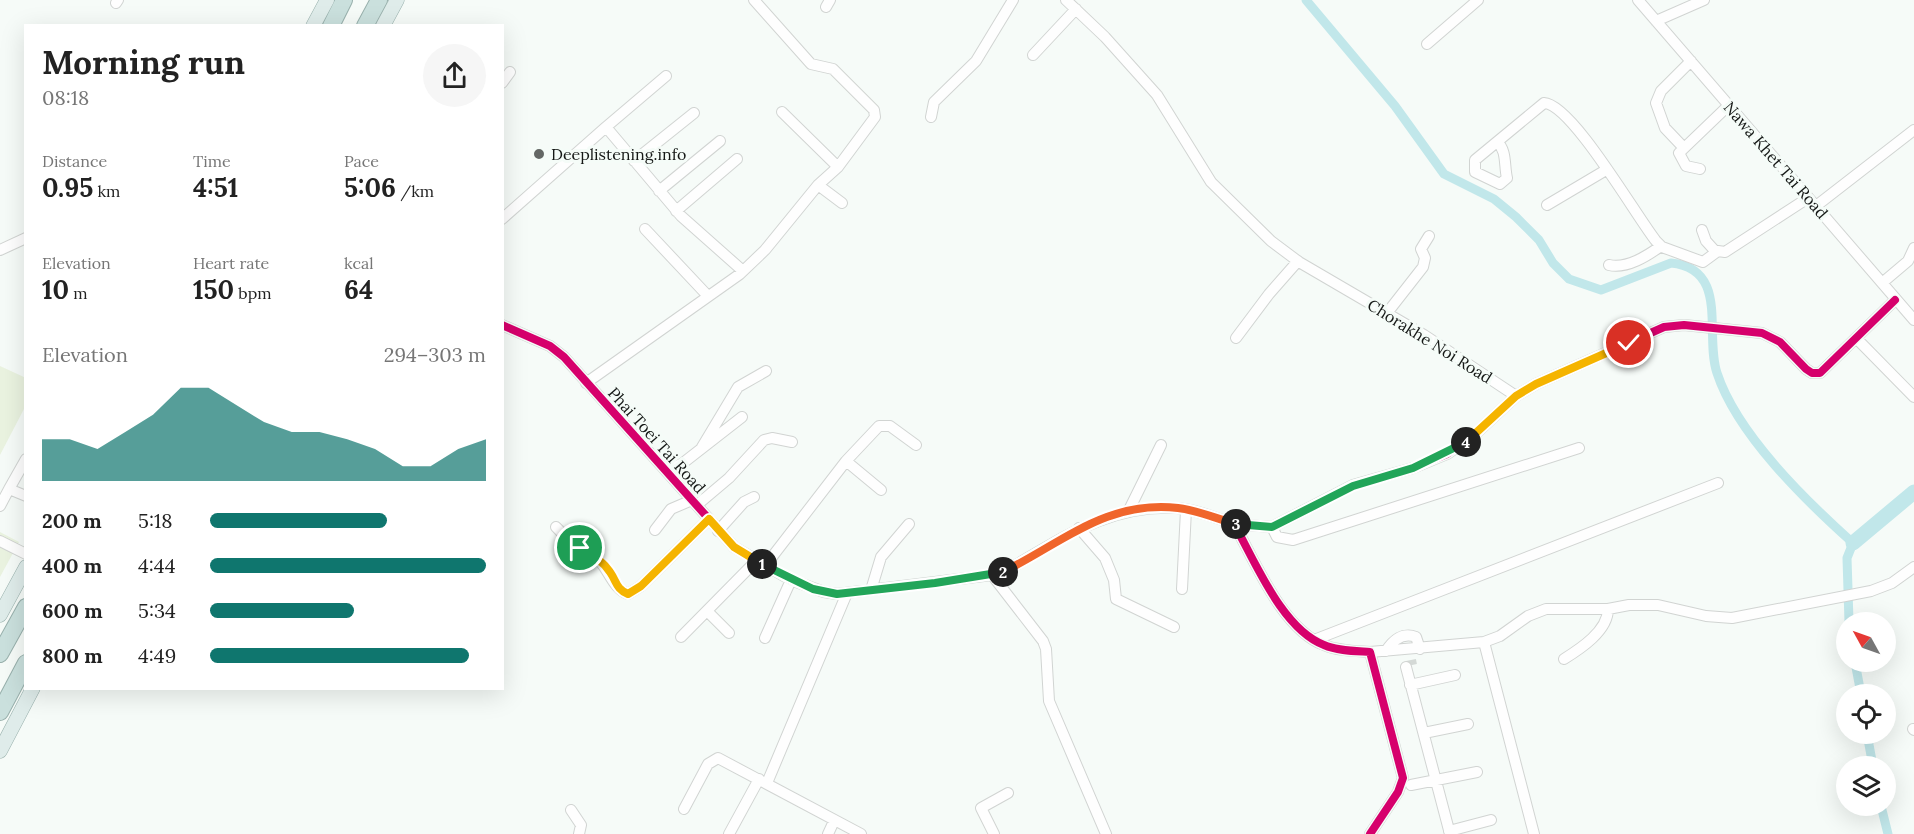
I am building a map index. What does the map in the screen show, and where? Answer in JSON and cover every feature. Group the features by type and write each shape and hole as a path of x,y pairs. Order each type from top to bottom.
{"highway":[{"path":"332,24 344,0"},
{"path":"366,24 379,0"},
{"path":"0,654 24,611"},
{"path":"0,712 24,667"}],"main road":[{"path":"314,24 327,0"},
{"path":"384,24 397,0"},
{"path":"0,615 24,571"},
{"path":"0,751 32,690"}],"street":[{"path":"586,382 743,271 783,231 818,185 838,167 876,114 832,69 812,64 754,0"},
{"path":"931,117 934,102 976,61 1013,0"},
{"path":"1427,44 1478,0"},
{"name":"Nawa Khet Tai Road","path":"1638,0 1914,320"},
{"path":"1656,21 1704,0"},
{"path":"1033,55 1072,3"},
{"name":"Chorakhe Noi Road","path":"1072,3 1157,95 1211,182 1239,211 1298,261 1387,313 1516,396"},
{"path":"1684,148 1665,128 1656,103 1661,91 1691,61"},
{"path":"504,80 510,72"},
{"path":"504,217 666,76"},
{"path":"1497,142 1547,103 1567,117 1660,246 1703,262 1716,252 1725,252 1812,202 1914,130"},
{"path":"1700,169 1689,168 1680,158 1679,153 1729,105"},
{"path":"782,112 838,167"},
{"path":"634,161 694,113"},
{"path":"606,127 676,211 743,271"},
{"path":"659,191 720,141"},
{"path":"676,211 737,159"},
{"path":"1547,205 1606,170"},
{"path":"818,185 842,203"},
{"path":"645,229 707,295"},
{"path":"1702,230 1706,241 1716,252"},
{"path":"1387,313 1423,267 1425,258 1421,249 1429,236"},
{"path":"0,250 24,239"},
{"path":"1609,265 1624,265 1649,255 1660,246"},
{"path":"1882,283 1908,261 1914,248"},
{"path":"1236,338 1269,294 1298,261"},
{"path":"1579,448 1293,540 1277,537 1272,527 1353,486 1413,468 1447,454 1473,436 1516,396 1536,384 1654,330 1684,325 1762,333 1774,338 1812,373 1820,373 1896,300"},
{"name":"Phai Toei Tai Road","path":"504,326 550,346 574,367 668,470 734,547 791,580 824,592 871,590 992,575 1014,566 1079,528 1129,510 1178,508 1234,524 1272,527"},
{"path":"1856,338 1914,397"},
{"path":"702,447 738,387 766,371"},
{"path":"668,470 676,467 742,417"},
{"path":"681,637 761,563 846,460 883,424 896,430 916,445"},
{"path":"656,530 671,509 694,503 729,478 764,440 772,438 792,442"},
{"path":"1129,510 1161,445"},
{"path":"846,460 881,490"},
{"path":"0,506 24,463"},
{"path":"1314,640 1718,483"},
{"path":"9,489 24,495"},
{"path":"718,531 744,502 754,497"},
{"path":"1182,588 1186,510"},
{"path":"556,527 571,543 595,556 610,572 616,587 628,594 641,586 709,519"},
{"path":"871,590 882,557 909,524"},
{"path":"1234,524 1280,606 1314,640 1331,648 1370,652 1386,651 1407,659"},
{"path":"1079,528 1105,558 1114,580 1116,599 1174,627"},
{"path":"0,541 24,553"},
{"path":"1407,659 1420,649 1485,642 1500,636 1528,616 1545,609 1608,609 1629,605 1659,605 1706,616 1732,618 1853,596 1882,588 1914,567"},
{"path":"992,575 1043,641 1046,649 1049,702 1106,834"},
{"path":"765,638 791,580"},
{"path":"729,834 763,781 847,592"},
{"path":"1564,660 1600,629 1608,616 1608,609"},
{"path":"707,611 729,633"},
{"path":"1386,651 1391,643 1405,635 1416,637 1420,649"},
{"path":"1485,642 1534,834"},
{"path":"1370,652 1403,778 1398,792 1371,834"},
{"path":"1407,659 1449,832 1491,820"},
{"path":"1413,685 1455,675"},
{"path":"1424,734 1468,724"},
{"path":"684,809 712,759 726,760 861,834"},
{"path":"1411,785 1477,772"},
{"path":"994,834 981,808 1008,793"},
{"path":"571,810 581,825 579,834"},
{"path":"828,834 834,821"}],"green space":[{"path":"0,366 24,377 24,409 0,455"},
{"path":"0,532 19,542 0,577"}],"waterway":[{"path":"1306,0 1395,106 1444,174 1494,199 1516,217 1539,240 1553,263 1569,279 1601,290 1671,263 1689,268 1701,277 1708,290 1711,306 1717,373 1740,419 1756,442 1794,486 1853,543 1847,558 1849,612"},
{"path":"1853,543 1914,492"},
{"path":"1857,672 1859,684"},
{"path":"1869,744 1871,756"},
{"path":"1884,816 1888,834"}],"tunnel":[{"path":"1411,660 1412,665"}],"cycle path":[{"path":"1234,524 1272,527 1353,485 1413,468 1447,454 1473,436 1516,396 1536,384 1664,327 1684,325 1762,333 1780,342 1806,369 1812,373 1820,373 1895,300"},
{"path":"504,326 550,346 564,357 734,547 791,580 824,592 837,594 1004,572 1086,526 1106,518 1151,508 1183,509 1234,524 1271,592 1295,625 1309,637 1329,647 1370,652 1403,778 1398,792 1370,834"}],"place":[{"name":"Deeplistening.info","path":"539,154"}],"route":[{"path":"580,548 595,556 610,572 616,587 628,594 641,586 709,519 734,547 762,564 813,589 837,594 935,583 1004,572 1075,529 1125,511 1178,508 1234,524 1272,527 1323,500 1372,478 1413,468 1447,454 1473,436 1516,396 1536,384 1629,343"}]}
